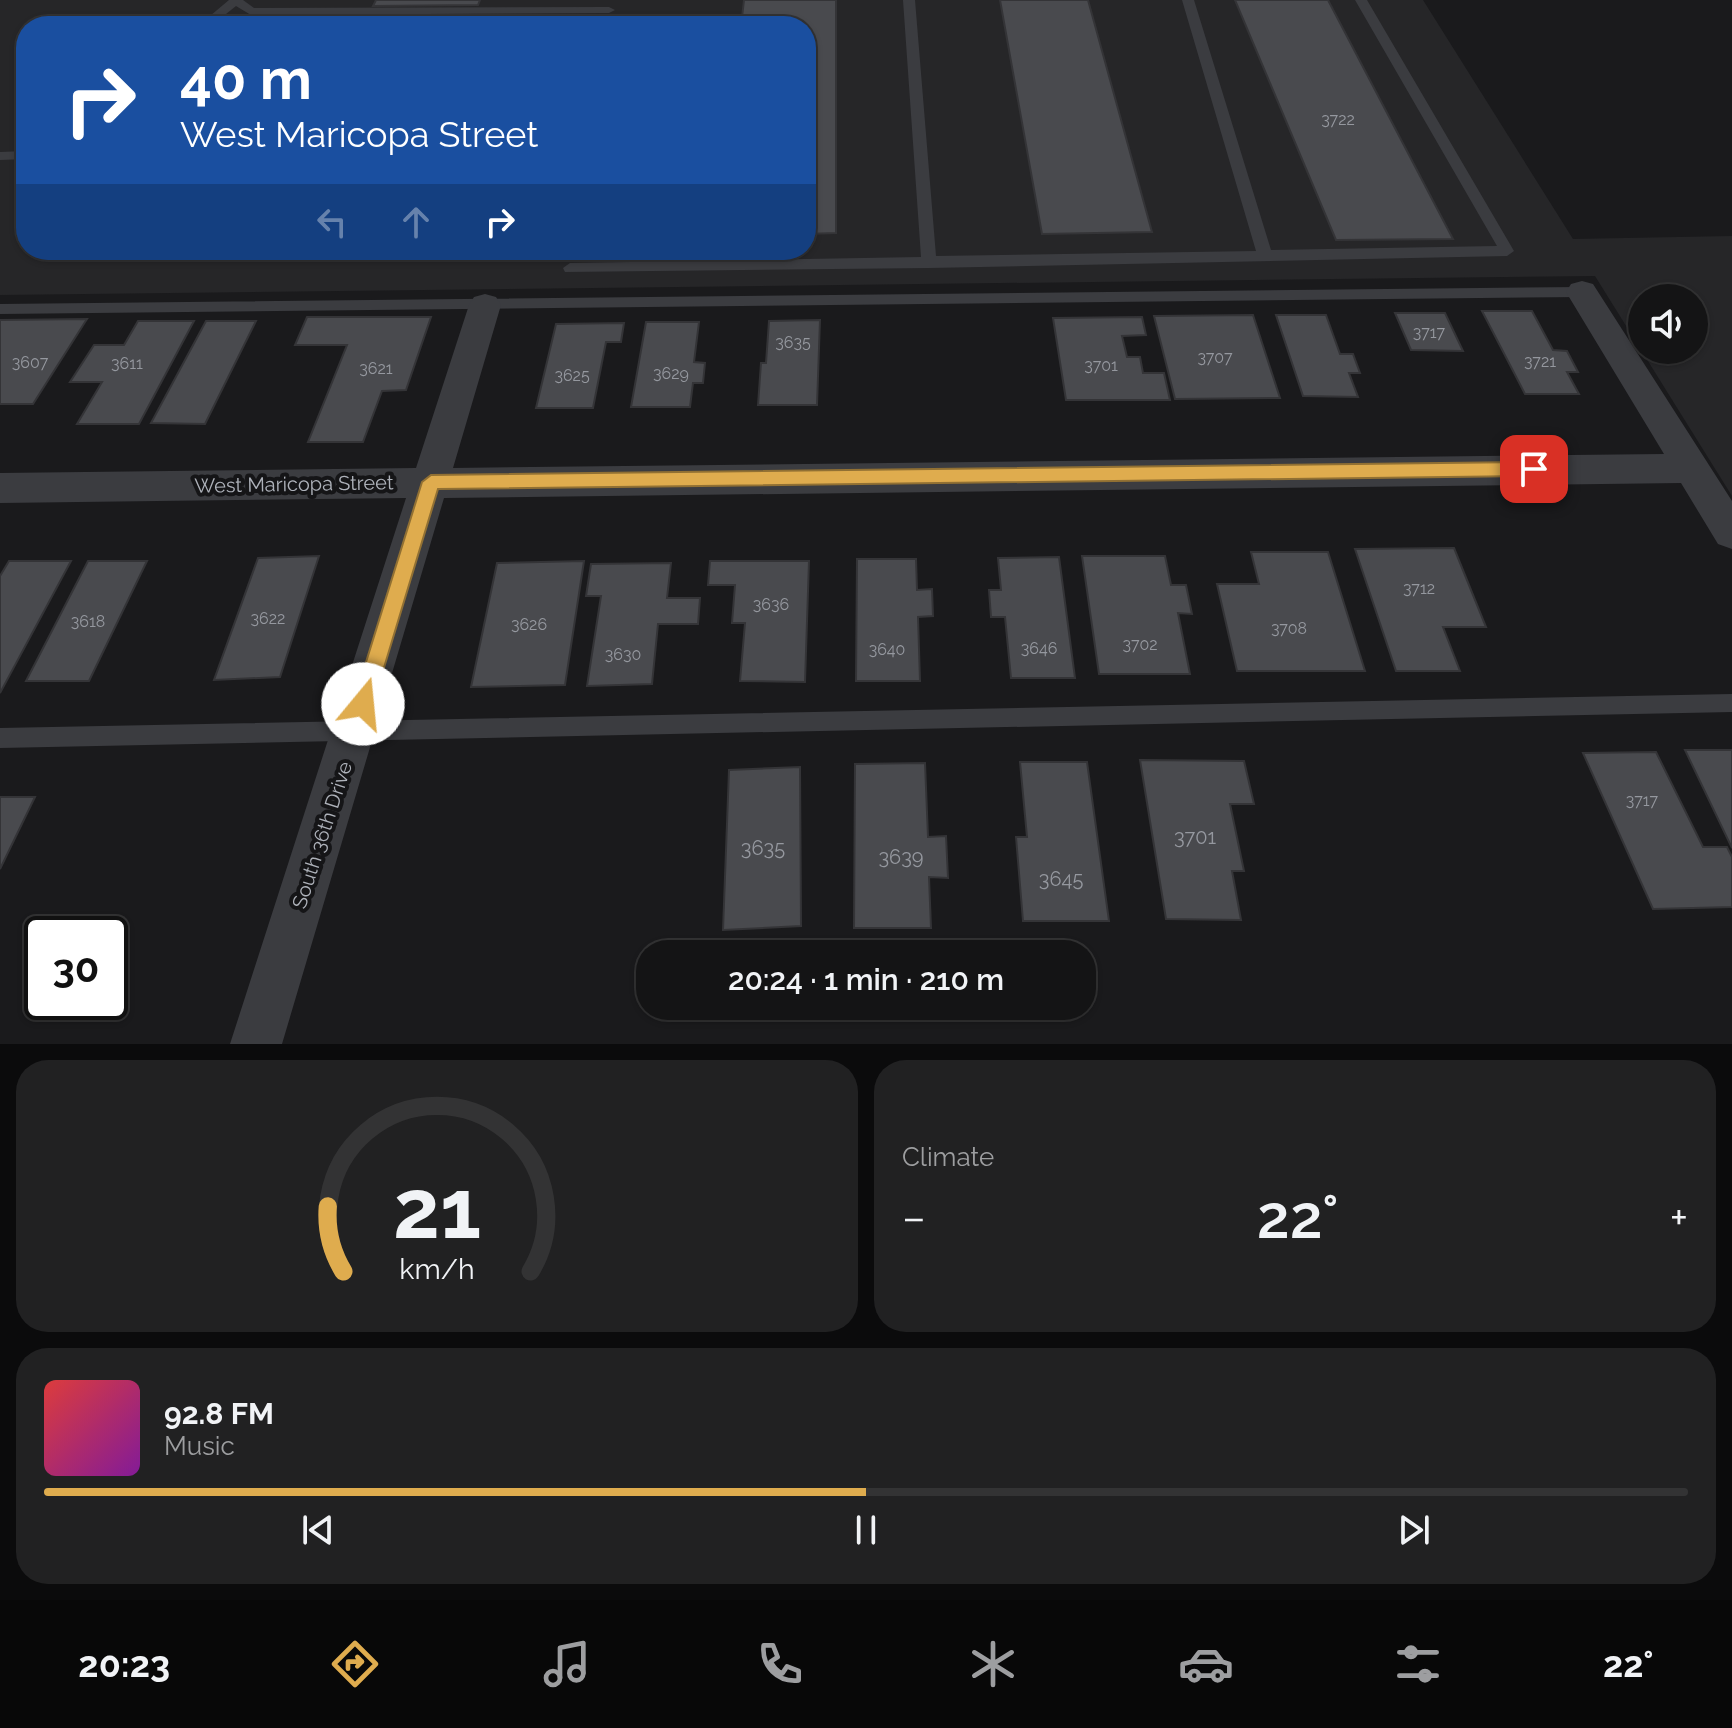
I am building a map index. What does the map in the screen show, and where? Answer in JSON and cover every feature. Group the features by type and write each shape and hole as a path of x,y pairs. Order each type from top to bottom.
{"street":[{"path":"1582,292 1732,533"},
{"name":"South 36th Drive","path":"256,1044 485,305"},
{"name":"West Maricopa Street","path":"0,488 1691,468"}],"lane":[{"path":"216,16 236,0 251,12 610,5"},
{"path":"909,0 929,263"},
{"path":"1188,0 1265,256"},
{"path":"570,268 1507,251 1361,0"},
{"path":"0,309 1582,292"},
{"path":"0,738 1732,703"}],"shaded area":[{"path":"0,0 1423,0 1573,239 1732,236 1732,496 1650,364 1708,364 1708,284 1628,284 1628,329 1595,276 0,295"}],"building":[{"path":"376,0 480,0 478,5 373,6"},
{"path":"744,0 836,0 836,233 816,234 816,16 742,16"},
{"path":"1000,0 1088,0 1152,232 1042,234"},
{"path":"1235,0 1328,0 1453,239 1336,240"},
{"path":"1482,311 1532,311 1553,350 1567,351 1578,372 1567,372 1579,394 1525,394"},
{"path":"1395,313 1445,313 1463,351 1411,350"},
{"path":"1253,315 1280,398 1175,399 1154,316"},
{"path":"1276,315 1326,315 1340,354 1353,354 1360,373 1349,373 1358,397 1303,396"},
{"path":"307,317 431,317 406,390 382,391 363,442 308,442 347,345 295,345"},
{"path":"1142,317 1146,335 1122,336 1127,357 1140,357 1143,373 1164,373 1170,400 1066,400 1053,318"},
{"path":"87,319 33,404 0,404 0,320"},
{"path":"820,320 817,405 758,405 761,363 766,363 769,321"},
{"path":"138,321 194,321 139,424 77,424 102,382 70,382 94,345 124,345"},
{"path":"206,321 256,321 205,424 151,423"},
{"path":"646,322 699,322 694,362 705,363 703,383 693,383 690,407 631,407"},
{"path":"624,323 621,342 606,342 593,408 536,408 556,324"},
{"path":"1454,548 1486,627 1443,627 1460,671 1396,671 1355,549"},
{"path":"1251,552 1328,552 1365,671 1237,671 1217,584 1259,584"},
{"path":"319,556 280,677 214,680 258,558"},
{"path":"1082,556 1165,556 1171,585 1186,585 1192,614 1178,613 1190,674 1099,674"},
{"path":"1059,557 1075,678 1011,678 1005,617 991,617 989,590 1001,590 998,558"},
{"path":"857,559 916,559 917,590 932,589 933,616 918,617 920,681 856,681"},
{"path":"9,561 71,561 0,693 0,576"},
{"path":"88,561 147,561 89,681 26,681"},
{"path":"584,561 565,685 471,687 497,563"},
{"path":"710,561 809,561 805,682 740,681 745,623 732,623 735,585 708,585"},
{"path":"671,563 667,598 700,598 698,624 658,624 652,684 587,686 601,596 586,596 591,564"},
{"path":"1685,750 1732,750 1732,848"},
{"path":"1656,752 1703,847 1727,847 1732,857 1732,907 1653,909 1583,753"},
{"path":"1140,760 1244,761 1254,804 1230,804 1244,871 1232,871 1241,920 1166,919"},
{"path":"1020,762 1087,762 1109,921 1023,921 1016,837 1027,837"},
{"path":"925,763 928,837 946,836 948,878 929,877 931,928 854,928 855,764"},
{"path":"800,767 801,926 723,930 729,770"},
{"path":"0,797 35,797 0,869"}],"route":[{"path":"363,704 431,482 1534,469"}]}
